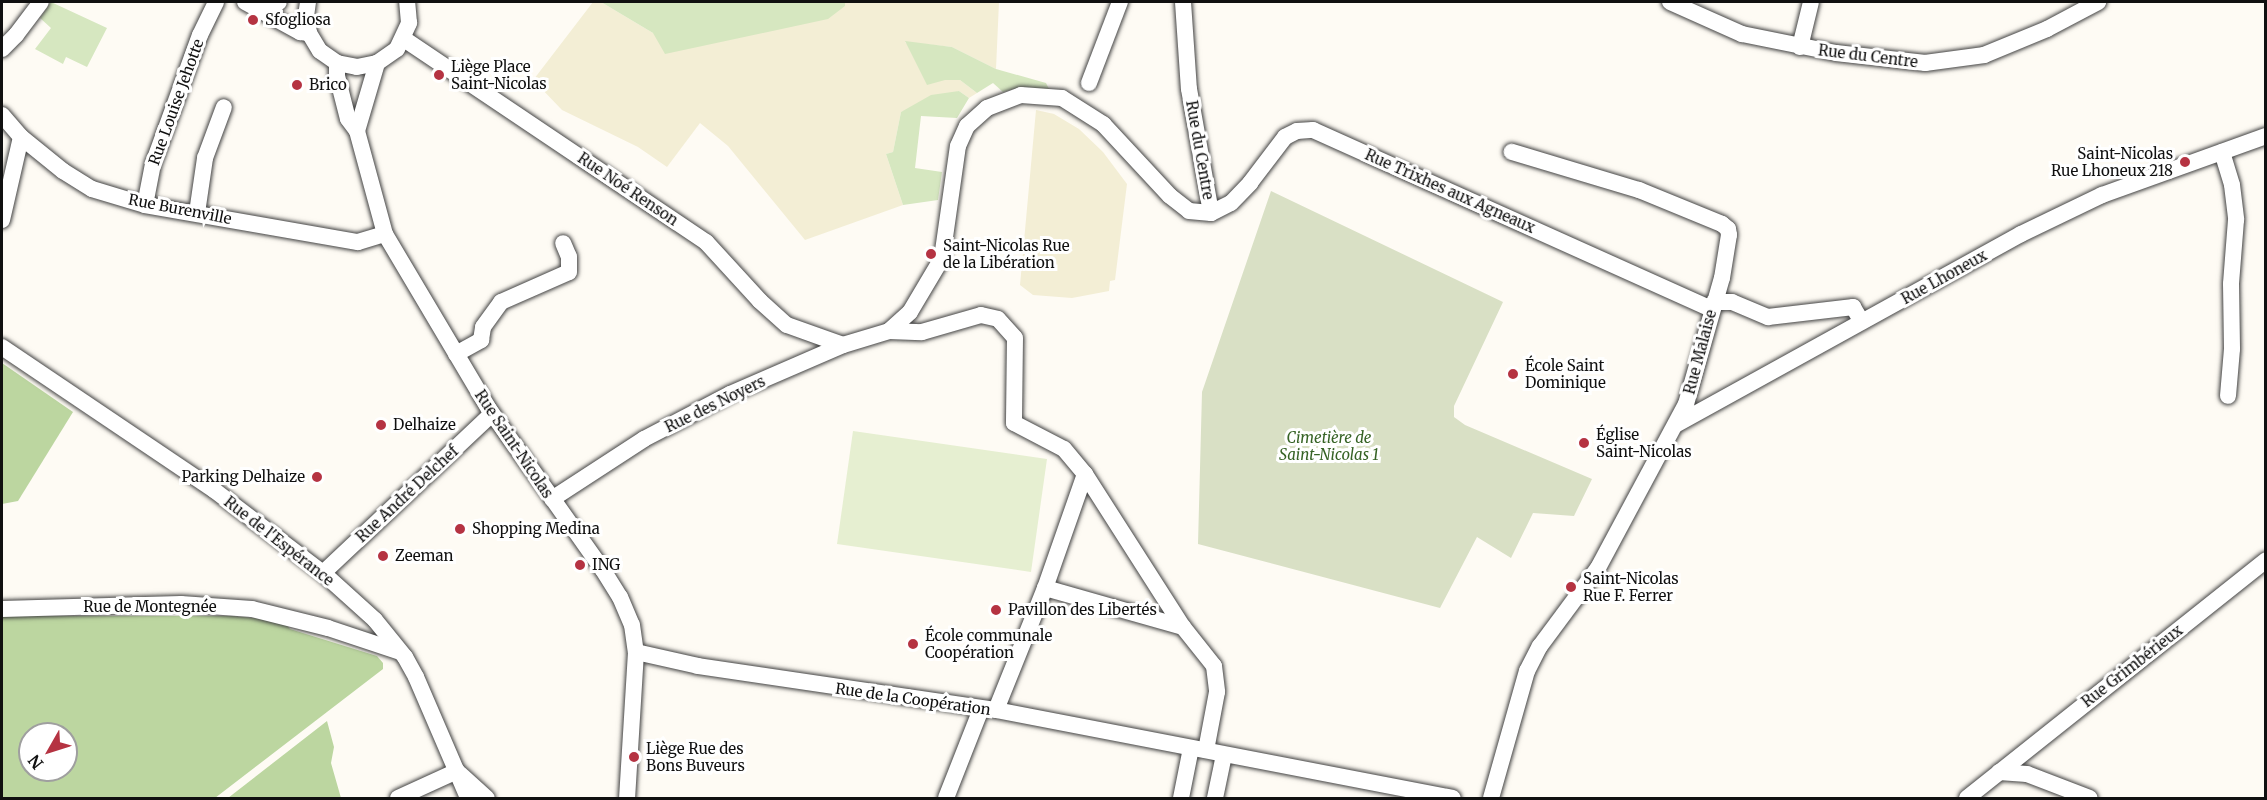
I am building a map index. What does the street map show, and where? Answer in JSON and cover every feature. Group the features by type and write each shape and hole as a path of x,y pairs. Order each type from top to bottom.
{"street":[{"path":"2,49 16,35 41,2"},
{"name":"Rue Louise Jehotte","path":"145,205 153,164 200,35 216,2"},
{"path":"245,2 300,32 309,33"},
{"path":"263,11 279,2"},
{"path":"308,2 306,17 309,33 320,51 337,63 357,67 377,63 397,49 404,39 409,23 407,2"},
{"path":"1089,83 1120,2"},
{"name":"Rue du Centre","path":"889,331 910,312 942,258 958,146 967,126 987,108 1021,94 1062,98 1103,124 1170,196 1189,211 1211,213 1188,89 1183,2"},
{"name":"Rue du Centre","path":"1670,2 1742,34 1861,57 1925,63 1984,55 2048,29 2098,2"},
{"path":"1800,47 1811,2"},
{"name":"Rue Noé Renson","path":"404,39 706,242 759,301 788,325 843,345"},
{"name":"Rue Saint-Nicolas","path":"337,63 337,76 348,119 357,130 367,177 385,234 492,414 588,549 625,608 632,625 636,652 627,798"},
{"name":"Rue Saint-Nicolas","path":"357,130 377,63"},
{"path":"197,213 205,158 224,107"},
{"name":"Rue Burenville","path":"2,115 21,137 63,171 92,189 145,205 358,242 385,234"},
{"name":"Rue Trixhes aux Agneaux","path":"1211,213 1231,203 1250,183 1285,137 1297,131 1313,130 1713,305 1732,302 1768,317 1853,307 1862,322"},
{"name":"Rue Lhoneux","path":"1677,424 2021,234 2102,195 2265,136"},
{"path":"2,220 21,137"},
{"name":"Rue Malaise","path":"1491,798 1527,671 1540,646 1598,568 1686,404 1722,278 1729,235 1726,226 1639,190 1512,152"},
{"path":"2222,152 2232,184 2236,220 2231,284 2232,349 2228,396"},
{"path":"456,354 481,340 483,327 501,302 569,272 569,257 563,243"},
{"path":"889,331 922,332 981,315 998,320 1015,338 1014,423 1064,449 1085,474 1183,627 1214,666 1217,692 1180,798"},
{"name":"Rue des Noyers","path":"554,503 644,439 730,394 843,345 889,331"},
{"name":"Rue de l'Espérance","path":"2,347 214,490 323,573 375,620 416,677 457,771 487,798"},
{"name":"Rue André Delchef","path":"323,573 492,414"},
{"path":"946,798 1045,588 1085,474"},
{"name":"Rue Grimbérieux","path":"1967,798 2265,561"},
{"path":"1045,588 1183,627"},
{"name":"Rue de Montegnée","path":"2,609 181,604 252,609 328,628 400,652"},
{"name":"Rue de la Coopération","path":"636,652 698,666 989,710 1453,798"},
{"path":"1215,798 1224,755"},
{"path":"398,798 457,771 468,798"},
{"path":"1998,772 2027,774 2090,798"}],"shaded area":[{"path":"593,2 601,2 653,33 845,6 845,2 999,2 996,69 952,47 905,42 945,80 960,80 977,93 969,98 959,91 901,112 893,152 886,154 903,205 805,240 728,146 700,123 667,167 638,147 562,110 537,84 534,79"},
{"path":"1036,110 1054,114 1079,129 1103,152 1127,184 1115,280 1110,281 1109,291 1072,298 1033,295 1020,285"}],"green space":[{"path":"51,2 107,28 87,67 66,57 63,64 35,49 51,28 40,18"},
{"path":"601,2 845,2 845,6 828,19 665,54 653,33"},
{"path":"905,41 952,47 996,69 1046,83 1049,89 1018,88 1003,92 993,83 977,93 960,80 945,80 927,85"},
{"path":"959,91 969,98 957,118 921,116 915,168 942,172 938,200 903,205 886,154 893,152 901,112 931,95"},
{"name":"Cimetière de Saint-Nicolas 1","path":"1271,191 1503,302 1454,406 1454,417 1465,425 1592,479 1574,516 1533,513 1511,558 1477,537 1440,608 1198,544 1202,392"},
{"path":"2,363 73,412 18,501 2,504"},
{"path":"853,431 1047,459 1031,572 837,544"},
{"path":"2,616 232,616 284,621 290,629 377,656 383,663 383,669 215,798 2,798"},
{"path":"327,721 334,747 331,763 341,798 228,798"}],"place":[{"name":"Sfogliosa","path":"253,20"},
{"name":"Liège Place Saint-Nicolas","path":"439,75"},
{"name":"Brico","path":"297,85"},
{"name":"Saint-Nicolas Rue Lhoneux 218","path":"2185,162"},
{"name":"Saint-Nicolas Rue de la Libération","path":"931,254"},
{"name":"École Saint Dominique","path":"1513,374"},
{"name":"Delhaize","path":"381,425"},
{"name":"Église Saint-Nicolas","path":"1584,443"},
{"name":"Parking Delhaize","path":"317,477"},
{"name":"Shopping Medina","path":"460,529"},
{"name":"Zeeman","path":"383,556"},
{"name":"ING","path":"580,565"},
{"name":"Saint-Nicolas Rue F. Ferrer","path":"1571,587"},
{"name":"Pavillon des Libertés","path":"996,610"},
{"name":"École communale Coopération","path":"913,644"},
{"name":"Liège Rue des Bons Buveurs","path":"634,757"}]}
